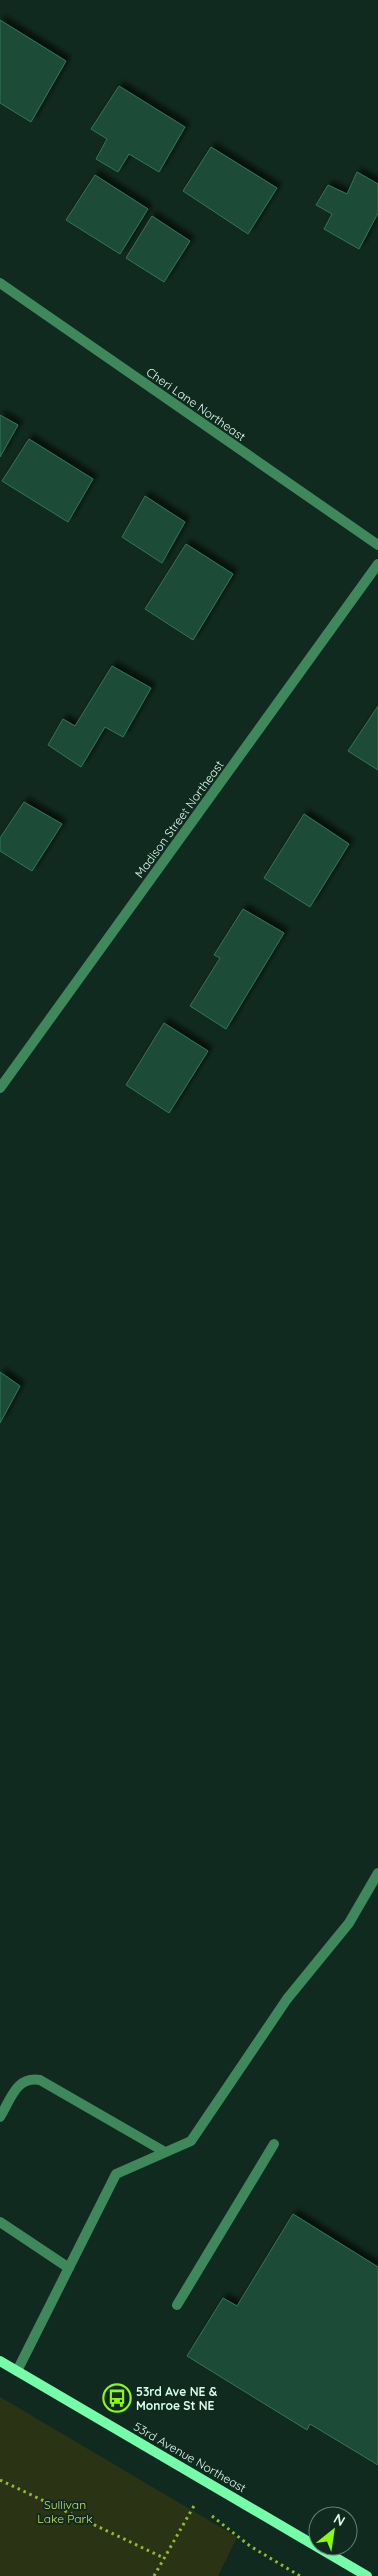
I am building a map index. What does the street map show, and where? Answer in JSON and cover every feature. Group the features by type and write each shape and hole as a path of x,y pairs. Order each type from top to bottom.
{"street":[{"name":"Cheri Lane Northeast","path":"0,283 378,545"},
{"name":"Madison Street Northeast","path":"0,1088 378,564"},
{"path":"17,2371 116,2174 191,2141 287,1999 349,1923 378,1872"},
{"path":"0,2117 20,2082 29,2078 40,2080 165,2152"},
{"path":"177,2304 274,2144"},
{"path":"0,2222 69,2268"},
{"name":"53rd Avenue Northeast","path":"0,2361 367,2576"}],"path":[{"path":"0,2480 164,2558"},
{"path":"154,2576 195,2503"}],"green space":[{"name":"Sullivan Lake Park","path":"0,2397 237,2537 218,2576 0,2576"}],"building":[{"path":"0,20 66,61 31,122 0,103"},
{"path":"119,86 185,127 159,172 129,154 118,172 96,159 107,139 91,129"},
{"path":"211,147 277,188 248,234 183,191"},
{"path":"357,172 378,184 378,213 359,249 324,229 332,214 316,205 328,185 347,194"},
{"path":"95,175 148,209 120,254 66,220"},
{"path":"152,216 190,241 164,282 126,258"},
{"path":"0,415 18,425 0,457"},
{"path":"29,439 93,479 68,522 2,481"},
{"path":"145,496 185,522 162,563 122,537"},
{"path":"186,544 233,574 193,640 145,609"},
{"path":"112,666 151,688 123,737 105,727 81,767 48,745 63,719 75,726"},
{"path":"378,706 378,770 348,751"},
{"path":"24,802 62,824 32,871 0,851 0,838"},
{"path":"304,814 349,844 310,907 264,878"},
{"path":"243,909 284,933 226,1029 190,1006 220,958 214,955"},
{"path":"164,1023 208,1051 169,1113 126,1085"},
{"path":"0,1372 20,1386 0,1423"},
{"path":"293,2214 378,2267 378,2465 310,2424 307,2430 187,2356 223,2298 237,2306"}],"place":[{"name":"53rd Ave NE & Monroe St NE","path":"117,2398"}]}
